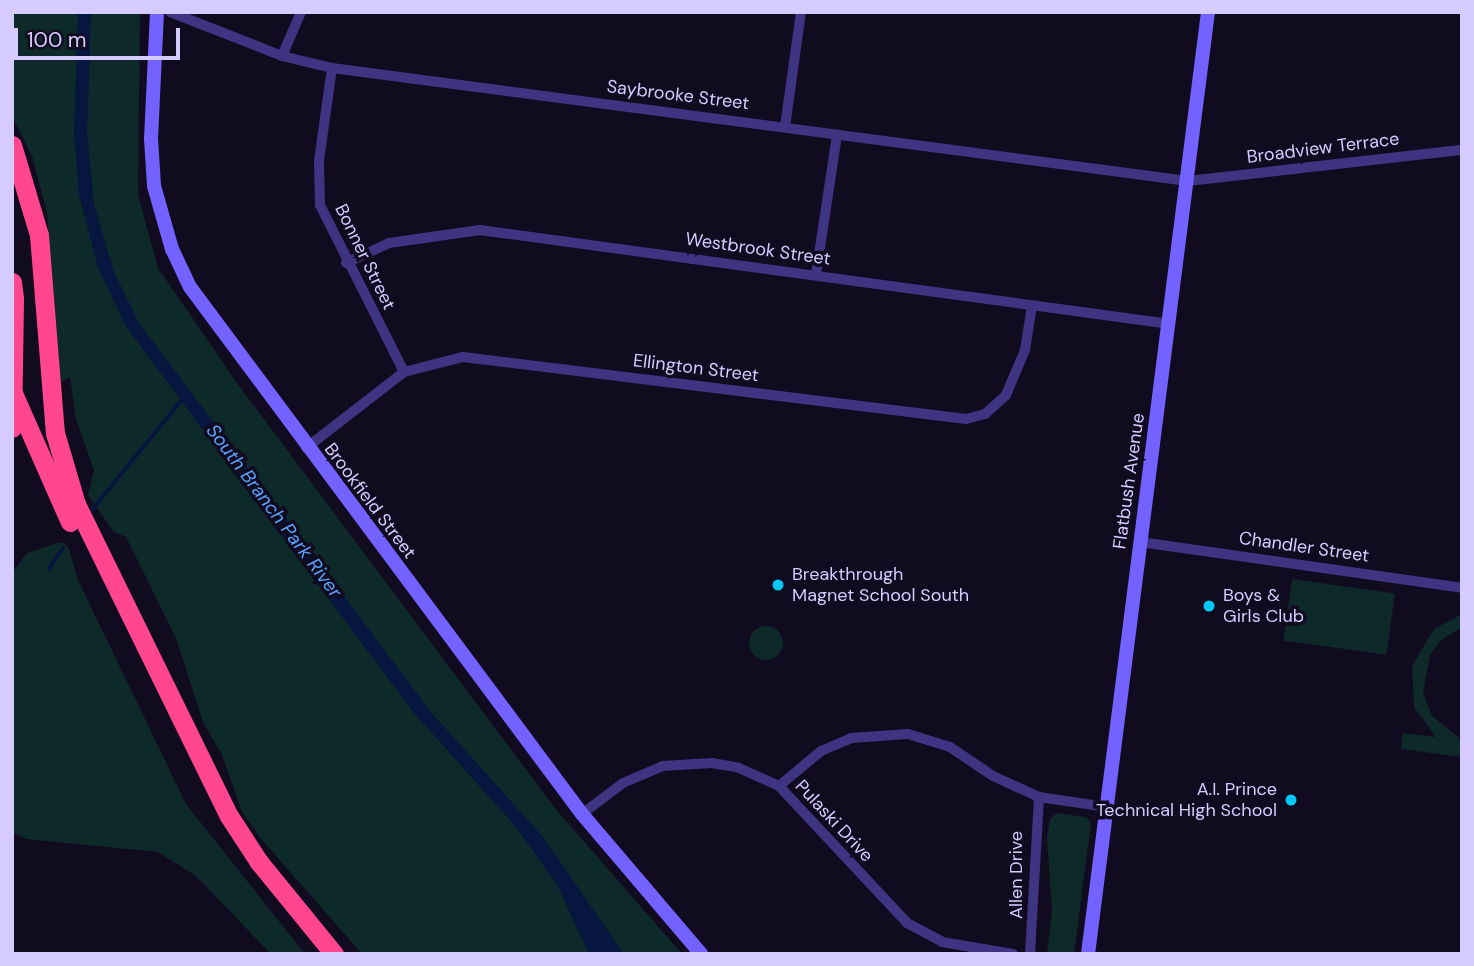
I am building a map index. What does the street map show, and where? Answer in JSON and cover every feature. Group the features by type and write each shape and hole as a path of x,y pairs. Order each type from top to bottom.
{"highway":[{"path":"12,145 39,235 55,433 76,504 229,816 259,862 334,954"},
{"path":"12,428 13,290"},
{"path":"12,392 65,511 211,808 254,874 318,954"}],"street":[{"name":"Brookfield Street","path":"157,12 152,162 169,239 201,305 582,814 701,954"},
{"name":"Saybrooke Street","path":"170,12 282,56 331,68 1188,181"},
{"path":"282,56 301,12"},
{"path":"785,127 802,12"},
{"name":"Flatbush Avenue","path":"1088,954 1208,12"},
{"name":"Bonner Street","path":"331,68 318,184 320,205 346,263 404,372"},
{"path":"816,274 837,135"},
{"name":"Broadview Terrace","path":"1188,181 1462,150"},
{"name":"Westbrook Street","path":"346,263 389,243 480,230 1170,324"},
{"name":"Ellington Street","path":"306,447 404,372 438,360 490,358 966,419 985,414 1006,395 1025,349 1032,306"},
{"name":"Chandler Street","path":"1140,542 1462,588"},
{"path":"779,786 821,751 851,738 908,734 950,747 993,776 1039,797 1107,807"},
{"name":"Pulaski Drive","path":"582,814 623,783 663,766 712,763 740,768 779,786 907,923 943,942 1013,954"},
{"name":"Allen Drive","path":"1030,954 1039,797"}],"green space":[{"path":"12,12 140,12 138,195 158,268 237,383 554,807 682,954 362,954 262,840 242,812 222,755 203,722 176,638 126,537 114,532 88,495 94,470 76,419 70,377 61,382 47,213 32,156 12,116"},
{"path":"65,543 69,549 77,578 186,804 305,954 271,954 196,876 158,852 26,839 12,832 12,573 27,553"},
{"path":"1292,579 1395,593 1386,655 1283,640"},
{"path":"1462,614 1462,627 1440,641 1430,655 1423,693 1432,716 1462,740 1462,757 1401,749 1403,733 1436,737 1414,707 1412,666 1434,629"},
{"path":"766,626 778,631 783,643 778,655 766,660 754,655 749,643 754,631"},
{"path":"1057,813 1086,817 1091,823 1074,954 1047,954 1052,911 1047,837 1050,819"}],"water":[{"name":"South Branch Park River","path":"78,12 91,12 87,134 94,204 114,272 139,323 430,711 543,837 624,954 589,954 557,885 516,827 414,713 127,328 98,268 79,194 74,133"}],"waterway":[{"path":"92,510 181,401"},
{"path":"49,569 63,548"}],"place":[{"name":"Breakthrough Magnet School South","path":"778,585"},
{"name":"Boys & Girls Club","path":"1209,606"},
{"name":"A.I. Prince Technical High School","path":"1291,800"}]}
